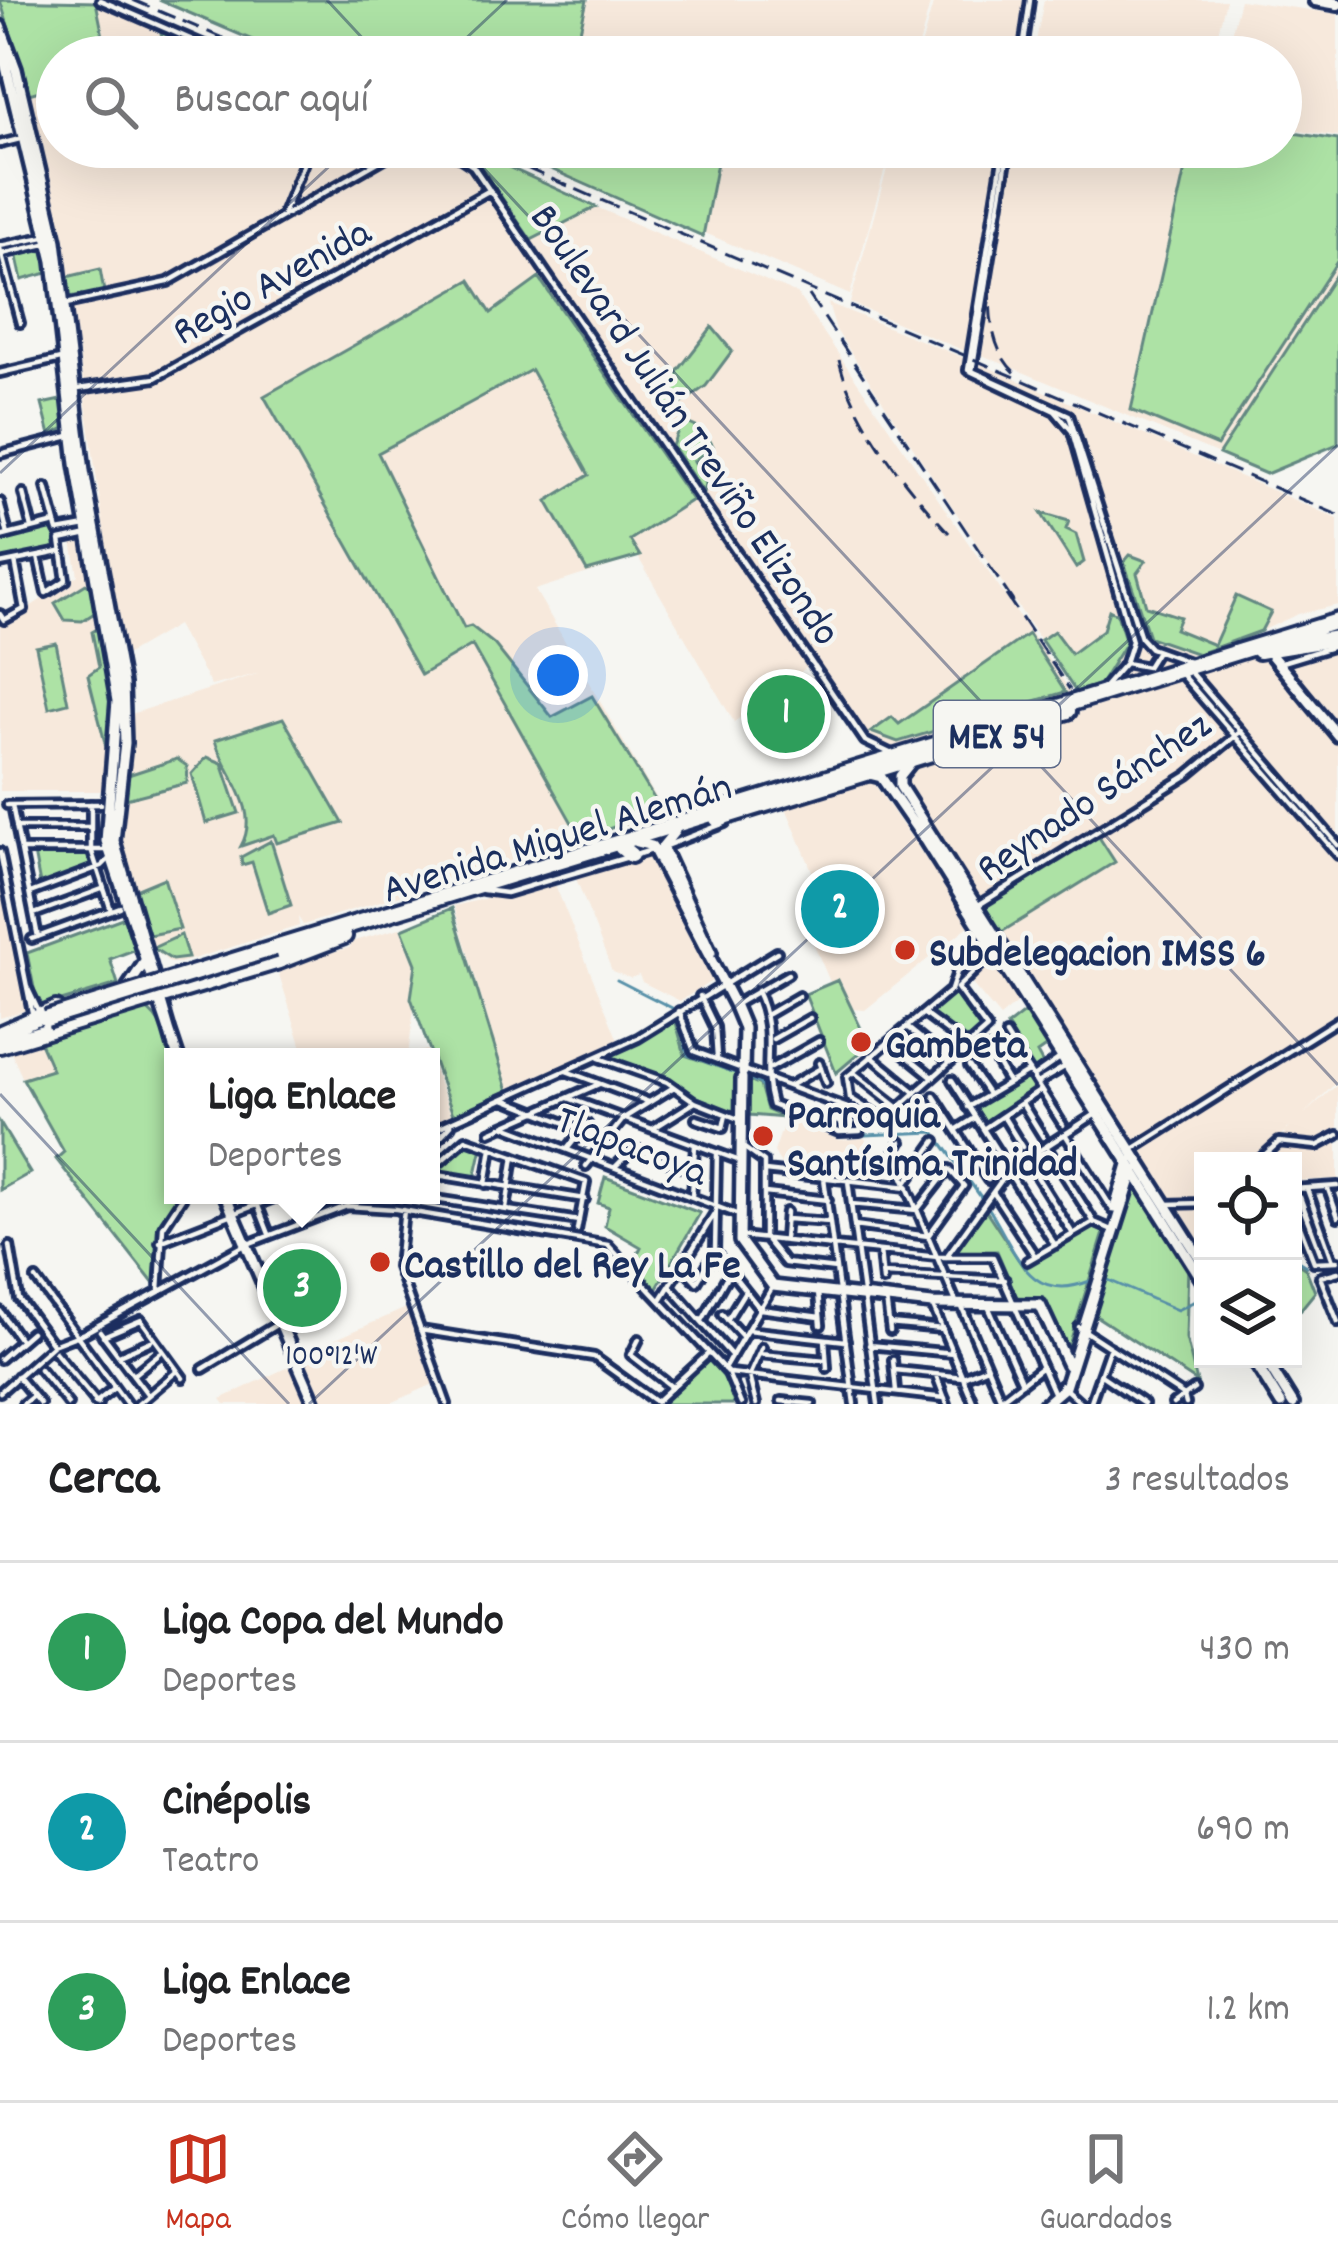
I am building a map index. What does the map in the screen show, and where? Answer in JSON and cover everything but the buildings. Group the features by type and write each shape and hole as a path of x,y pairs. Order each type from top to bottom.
{"highway":[{"path":"1230,653 1338,611"},
{"name":"Avenida Miguel Alemán","path":"276,952 320,934 868,768 914,760 1230,653 1338,624"},
{"name":"Avenida Miguel Alemán","path":"0,1038 42,1019 344,936 629,848 868,768 895,754 1096,694 1268,655 1338,624"},
{"path":"1268,655 1338,642"},
{"path":"42,1019 148,987 178,972 304,934 320,934"},
{"path":"148,987 184,988 344,936"},
{"path":"178,972 184,988"},
{"path":"0,1038 135,1003 148,987"}],"main road":[{"path":"1315,0 1338,4"},
{"path":"0,26 52,239 72,389"},
{"path":"0,42 66,304 87,530 118,717 113,853 147,961 148,987 165,1015 175,1048"},
{"path":"77,435 125,701 113,853"},
{"path":"103,619 113,632"},
{"path":"1268,655 1338,736"},
{"path":"914,760 901,774 900,786 977,906 993,943 1063,1062 1133,1161"},
{"path":"868,768 881,778 963,884"},
{"path":"901,805 973,919 1013,964 1194,1265"},
{"path":"658,848 675,831"},
{"path":"629,848 648,842 658,848 744,1028 740,1235 773,1286 932,1304 1045,1310 1067,1365"},
{"path":"147,961 178,972"},
{"path":"147,961 148,987"},
{"path":"165,1015 184,988"},
{"path":"135,1003 165,1015"},
{"path":"1097,1278 1133,1161"},
{"path":"1045,1404 1060,1390 1133,1161"},
{"path":"228,1204 315,1404"},
{"path":"1160,1204 1201,1260"},
{"path":"1060,1390 1082,1328"},
{"path":"1258,1368 1281,1404"},
{"path":"1271,1368 1293,1404"}],"street":[{"path":"100,0 183,36"},
{"path":"1025,36 1030,0"},
{"path":"0,144 24,138"},
{"path":"282,217 302,168"},
{"path":"66,304 168,282 367,168"},
{"name":"Boulevard Julián Treviño Elizondo","path":"474,168 869,746"},
{"path":"1002,168 970,370 1055,411 1069,424 1119,594 1131,653 1096,694"},
{"name":"Regio Avenida","path":"72,389 155,378 490,190"},
{"path":"20,323 1,250 52,239"},
{"path":"0,374 65,358"},
{"path":"1002,387 1059,408 1072,421 1133,611 1153,649 1188,670 1338,855"},
{"path":"0,454 77,435"},
{"path":"46,487 58,531 87,530"},
{"path":"23,493 32,529"},
{"path":"0,502 4,536 55,523"},
{"path":"38,557 49,592 64,584 59,540 87,530"},
{"path":"0,564 60,552"},
{"path":"0,616 24,609 15,561"},
{"path":"1119,594 1127,592"},
{"path":"1124,614 1133,611"},
{"path":"1131,653 1153,649"},
{"path":"1125,663 1147,667 1153,649"},
{"path":"1238,734 1338,845"},
{"name":"Reynado Sánchez","path":"977,906 1188,775 1238,734"},
{"path":"868,768 869,746 895,754"},
{"path":"91,804 91,850 111,910"},
{"path":"101,804 9,805 30,893 35,938 119,907"},
{"path":"658,848 720,827 733,814"},
{"path":"16,827 89,827"},
{"path":"21,850 113,853"},
{"path":"0,852 28,989 42,1019"},
{"path":"30,893 96,867 113,853"},
{"path":"34,914 103,888"},
{"path":"954,989 987,1024 967,1046 885,1120 850,1098 847,1077 954,989 958,971 993,943"},
{"path":"440,1127 632,1041 777,952"},
{"path":"734,1004 788,974"},
{"path":"676,1013 692,1049 742,1073 769,1079 856,1112 862,1120 860,1131 835,1130 774,1107 769,1079 768,1013 758,991"},
{"path":"700,996 717,1034 717,1060"},
{"path":"768,1013 799,996"},
{"path":"922,1013 967,1046"},
{"path":"771,1040 810,1018"},
{"path":"1133,1161 1338,1020"},
{"path":"906,1026 950,1062"},
{"path":"1006,1035 1063,1125"},
{"path":"770,1068 818,1041"},
{"path":"889,1041 933,1077"},
{"path":"989,1049 1008,1082"},
{"path":"871,1056 916,1093"},
{"path":"597,1057 741,1120"},
{"path":"982,1129 1022,1103 1035,1080 1063,1062"},
{"path":"788,1086 820,1065 826,1083"},
{"path":"969,1066 988,1094"},
{"path":"566,1071 649,1102"},
{"path":"853,1072 899,1108"},
{"path":"952,1080 1004,1162"},
{"path":"968,1107 1008,1082 1035,1080"},
{"path":"490,1132 599,1084"},
{"path":"586,1166 623,1118 674,1087"},
{"path":"934,1096 988,1180"},
{"path":"568,1098 740,1162"},
{"path":"504,1099 585,1127 567,1149"},
{"path":"653,1130 695,1102"},
{"path":"1022,1103 1043,1137"},
{"path":"942,1257 1008,1171 1096,1114"},
{"path":"696,1120 722,1128 726,1115"},
{"path":"1003,1116 1022,1148"},
{"path":"956,1130 975,1118"},
{"path":"440,1149 455,1121"},
{"name":"Tlapacoya","path":"505,1126 740,1215"},
{"path":"1065,1134 1114,1212"},
{"path":"1268,1152 1279,1142 1317,1146 1338,1135"},
{"path":"440,1156 460,1140 587,1183 577,1230"},
{"path":"891,1160 901,1142"},
{"path":"907,1185 936,1142"},
{"path":"692,1197 694,1145"},
{"path":"741,1146 758,1153 765,1171 764,1238 787,1263 836,1269"},
{"path":"1046,1146 1094,1222 1109,1228"},
{"path":"486,1184 492,1148"},
{"path":"614,1168 634,1148 693,1171"},
{"path":"682,1266 697,1282 715,1252 717,1154"},
{"path":"506,1209 514,1156"},
{"path":"854,1404 824,1178 836,1158 891,1160"},
{"path":"1026,1159 1073,1234"},
{"path":"891,1160 942,1257 948,1281 1002,1401 1042,1366"},
{"path":"440,1165 486,1184 585,1199"},
{"path":"917,1210 952,1170 964,1189 928,1236"},
{"path":"765,1171 907,1185"},
{"path":"1008,1171 1054,1245"},
{"path":"848,1181 878,1404"},
{"path":"1302,1189 1338,1186"},
{"path":"1327,1188 1338,1217"},
{"path":"1302,1229 1317,1263 1336,1261 1307,1189"},
{"path":"993,1192 1035,1256"},
{"path":"765,1193 828,1200"},
{"path":"440,1199 579,1221"},
{"path":"1160,1204 1194,1203"},
{"path":"159,1292 160,1242 178,1204"},
{"path":"160,1242 262,1204"},
{"path":"400,1204 398,1269 447,1404"},
{"path":"850,1204 917,1210"},
{"path":"0,1393 75,1335 245,1245 346,1205 595,1241 612,1248 726,1371 741,1404"},
{"path":"258,1206 269,1235"},
{"path":"662,1298 715,1209"},
{"path":"784,1240 786,1215 830,1222"},
{"path":"1027,1261 1094,1222"},
{"path":"854,1226 928,1236"},
{"path":"740,1235 942,1257 992,1257 1042,1366 1060,1390 1086,1404 1111,1346"},
{"path":"10,1246 20,1299 54,1349 96,1403 114,1388"},
{"path":"880,1251 883,1278 1005,1280"},
{"path":"715,1252 760,1309 820,1321 818,1292"},
{"path":"702,1322 730,1271"},
{"path":"1338,1272 1323,1274 1338,1322"},
{"path":"36,1279 128,1404 176,1372"},
{"path":"670,1286 732,1356"},
{"path":"726,1371 773,1286"},
{"path":"745,1291 724,1317 745,1334 846,1341"},
{"path":"886,1299 890,1328 943,1329"},
{"path":"932,1304 974,1404"},
{"path":"988,1305 1022,1383"},
{"path":"0,1312 20,1340"},
{"path":"148,1393 102,1334 139,1320 183,1378"},
{"path":"203,1369 279,1323"},
{"path":"1082,1328 1185,1400"},
{"path":"420,1330 594,1357 655,1403 709,1353"},
{"path":"0,1359 31,1332"},
{"path":"639,1339 630,1354 672,1387"},
{"path":"756,1404 749,1376 761,1350 826,1364 825,1339"},
{"path":"119,1355 151,1341"},
{"path":"869,1345 953,1353"},
{"path":"133,1375 160,1353"},
{"path":"893,1360 897,1393"},
{"path":"895,1370 963,1377 987,1367"},
{"path":"40,1369 68,1404"},
{"path":"726,1371 946,1401"},
{"path":"936,1375 946,1401"},
{"path":"1101,1375 1144,1404"},
{"path":"17,1376 40,1404"},
{"path":"1173,1404 1185,1400 1194,1389"},
{"path":"777,1391 781,1403 812,1404"},
{"path":"138,1404 148,1393"},
{"path":"23,1404 33,1396"}],"shaded area":[{"path":"0,0 89,0 169,36 36,36 36,138"},
{"path":"587,0 931,0 922,36 579,36"},
{"path":"934,0 1036,0 1030,36 924,36"},
{"path":"1044,0 1226,0 1217,36 1037,36"},
{"path":"1240,0 1338,14 1338,137 1302,131 1302,36 1231,36"},
{"path":"1302,134 1338,140 1338,269 1219,454 977,353 1012,168 1302,168"},
{"path":"44,168 467,168 811,664 734,722 638,557 535,590 665,813 303,925 298,917 299,926 170,963 149,945 116,832 131,714 260,673 211,686 177,625 122,657 63,241"},
{"path":"717,168 885,168 850,295 705,233"},
{"path":"887,168 1006,168 974,361 1338,519 1338,605 1298,614 1229,646 1075,693 836,330 828,303 964,358 965,351 850,303"},
{"path":"596,207 797,294 1073,695 880,753 531,240"},
{"path":"72,542 81,542 90,568 112,701 105,791 0,791 0,627 78,575"},
{"path":"1338,651 1338,731 1284,668"},
{"path":"1261,653 1338,739 1338,1081 1303,1115 1338,1084 1338,1179 1302,1181 1302,1152 1269,1152 1290,1127 1262,1152 1194,1152 1194,1199 1169,1200 904,786 909,768"},
{"path":"870,778 971,924 865,1010 852,1009 839,979 830,982 812,940 837,931 784,803"},
{"path":"637,856 656,859 715,979 680,1001 642,982 639,975 630,978 612,971 575,876"},
{"path":"0,867 29,1009 0,1018"},
{"path":"554,882 619,1043 509,1092 454,906"},
{"path":"407,926 420,963 409,1048 302,1048 276,965 349,948 354,941"},
{"path":"990,957 1019,1001 1000,1017 966,977"},
{"path":"38,1038 53,1070 23,1079 8,1046"},
{"path":"440,1086 452,1117 440,1122"},
{"path":"785,1120 840,1140 865,1138 872,1156 837,1154 821,1173 784,1169 774,1152"},
{"path":"1194,1204 1194,1238 1173,1205"},
{"path":"406,1308 438,1382 389,1404 323,1404 300,1355"},
{"path":"292,1365 307,1404 225,1404 221,1399"}],"green space":[{"path":"0,0 96,2 103,36 36,36 36,92 29,94"},
{"path":"159,0 587,0 579,36 243,36"},
{"path":"1302,134 1338,140 1338,260 1217,446 1131,410 1185,168 1302,168"},
{"path":"481,168 511,168 596,207 531,240"},
{"path":"549,168 716,168 703,236"},
{"path":"42,247 48,252 51,272 22,280 16,253"},
{"path":"100,269 104,292 69,297 67,277"},
{"path":"1338,271 1338,444 1266,474 1219,454"},
{"path":"539,278 692,500 630,540 640,556 587,571 547,501 589,475 531,370 378,453 464,628 471,626 494,644 552,717 592,696 661,810 581,839 472,645 421,675 264,396 470,280 491,313"},
{"path":"712,327 732,351 706,386 671,411 664,409 656,399"},
{"path":"65,399 69,426 50,435 42,404"},
{"path":"687,423 703,430 713,446 694,461 706,483 704,493 672,446 679,428"},
{"path":"1041,513 1069,521 1066,529 1076,534 1084,562 1076,568"},
{"path":"53,526 59,548 0,562 0,539"},
{"path":"1130,555 1146,561 1137,573 1146,606 1180,617 1175,629 1214,645 1236,596 1271,612 1261,631 1198,654 1149,637 1124,562"},
{"path":"86,584 92,588 96,612 82,621 65,620 55,603"},
{"path":"1109,610 1117,614 1126,642 1100,684 1076,692 1041,640 1054,631 1071,654 1103,630"},
{"path":"99,628 111,702 107,751 88,675 99,667 92,632"},
{"path":"1028,634 1065,692 898,742 871,732 892,717 899,724"},
{"path":"56,643 68,703 49,708 36,647"},
{"path":"776,690 786,706 796,699 811,722 783,742 759,702"},
{"path":"283,718 343,823 277,843 274,835 241,846 247,818 244,804 215,740"},
{"path":"207,757 222,763 239,813 206,823 192,774"},
{"path":"177,759 187,766 187,783 122,800 125,776"},
{"path":"1097,834 1115,862 1000,933 984,905"},
{"path":"271,841 291,905 268,913 252,862 242,865 241,857"},
{"path":"87,852 91,866 40,884 34,853"},
{"path":"164,878 180,929 149,935 135,890"},
{"path":"452,908 509,1094 454,1117 440,1078 440,1048 429,1048 411,998 416,964 402,929"},
{"path":"125,917 136,949 110,959 118,984 38,1008 27,953"},
{"path":"181,935 188,958 172,960 153,948"},
{"path":"838,980 869,1045 836,1073 805,994"},
{"path":"956,988 987,1026 967,1044 925,1013"},
{"path":"144,1008 158,1021 169,1048 164,1048 164,1204 175,1204 159,1239 158,1289 56,1159 64,1152 23,1079 52,1070 38,1038"},
{"path":"1025,1012 1047,1046 1037,1053 1043,1064 1035,1070 1007,1026"},
{"path":"675,1019 685,1055 739,1074 737,1114 606,1058"},
{"path":"1027,1073 1037,1089 985,1124 974,1107"},
{"path":"749,1080 760,1085 767,1110 785,1118 749,1115"},
{"path":"0,1123 30,1173 0,1190"},
{"path":"464,1141 482,1147 475,1178 440,1174 440,1165"},
{"path":"605,1177 700,1213 656,1289 632,1265 641,1247 605,1226 609,1207 598,1203"},
{"path":"1135,1182 1188,1264 1186,1338 1197,1382 1093,1314"},
{"path":"985,1209 1024,1268 1093,1225 1104,1233 1067,1352 1046,1300 1018,1300 997,1251 954,1251"},
{"path":"321,1258 337,1294 283,1318 267,1282"},
{"path":"1302,1267 1306,1269 1315,1292 1302,1308"},
{"path":"708,1358 727,1381 734,1404 656,1404"}],"waterway":[{"path":"617,980 672,1008"},
{"path":"678,1018 688,1055 738,1074"},
{"path":"748,1078 760,1084 774,1111 841,1136 934,1132 983,1200"},
{"path":"988,1207 1017,1257 1038,1280 1069,1287 1090,1281"},
{"path":"1296,1260 1306,1266"},
{"path":"1106,1279 1177,1310 1194,1302"}],"railway":[{"path":"133,0 218,36"},
{"path":"526,168 1338,515"},
{"path":"1011,168 990,300 1002,355 1018,375"},
{"path":"809,295 1018,609"},
{"path":"839,360 869,431 951,535"},
{"path":"1006,595 1070,690"}],"place":[{"name":"Liga Copa del Mundo","path":"786,714"},
{"name":"Cinépolis","path":"840,909"},
{"name":"Subdelegacion IMSS 6","path":"905,950"},
{"name":"Gambeta","path":"861,1042"},
{"name":"Parroquia Santísima Trinidad","path":"763,1136"},
{"name":"Castillo del Rey La Fe","path":"380,1262"},
{"name":"Liga Enlace","path":"302,1288"}]}
